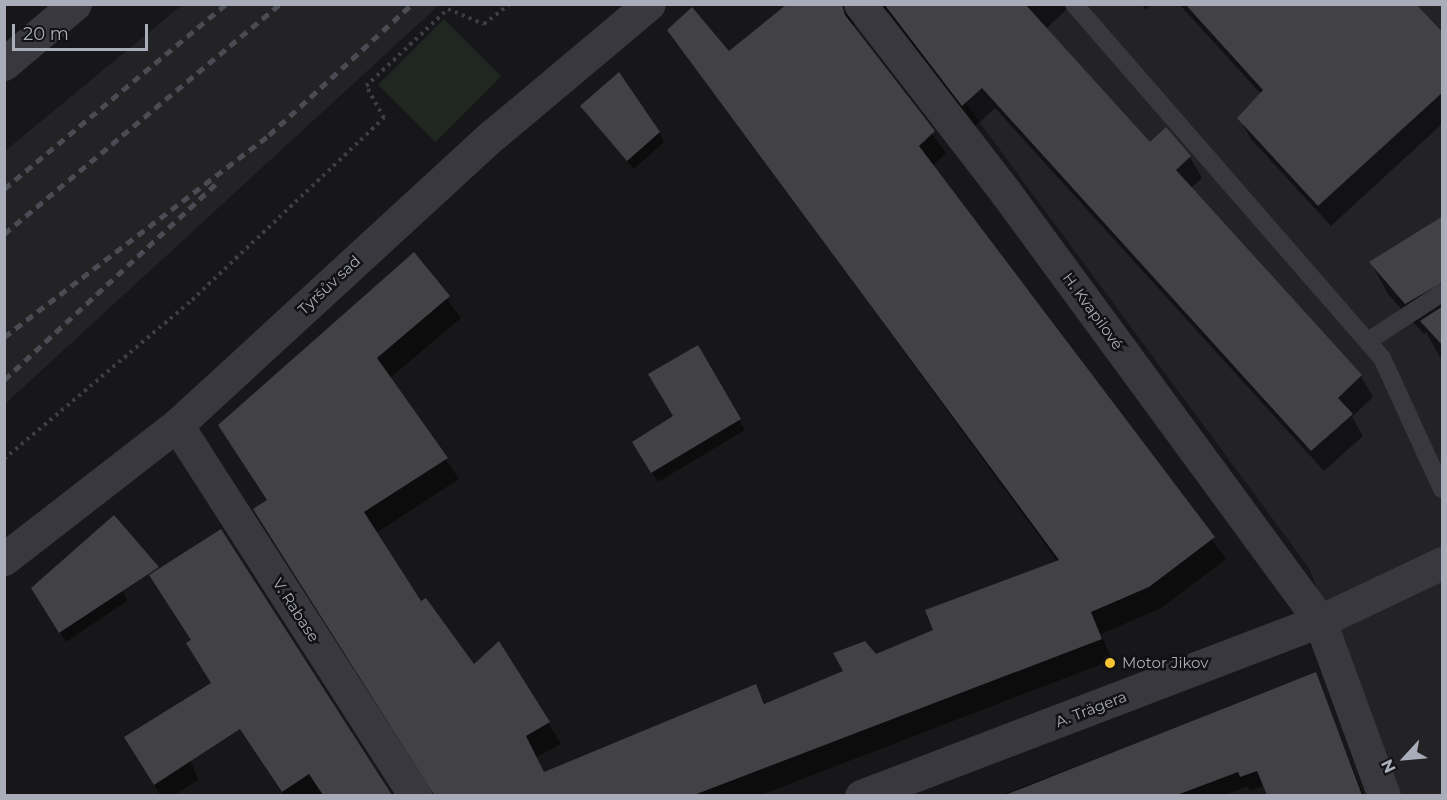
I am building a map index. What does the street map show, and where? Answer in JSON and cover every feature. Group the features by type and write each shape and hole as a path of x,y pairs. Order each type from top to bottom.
{"street":[{"path":"4,64 75,4"},
{"name":"Tyršův sad","path":"4,559 177,425 494,134 649,4"},
{"name":"H. Kvapilové","path":"860,4 1006,193 1320,621 1384,795"},
{"name":"V. Rabase","path":"177,425 415,795"},
{"name":"A. Trägera","path":"861,795 1320,621 1443,563"}],"lane":[{"path":"1074,4 1382,358 1443,489"},
{"path":"1368,341 1443,293"}],"path":[{"path":"4,459 192,300 384,118 366,86 448,9 484,24 510,4"}],"shaded area":[{"path":"182,5 439,5 5,404 5,151"},
{"path":"893,5 1442,5 1442,795 1395,795 1309,568"},
{"path":"444,19 501,76 436,142 378,85"}],"building":[{"path":"787,4 842,4 845,15 935,131 919,146 1215,537 1149,587 1091,612 1102,639 694,795 434,795 253,509 267,500 218,425 414,252 450,296 377,358 448,458 364,512 421,601 426,598 474,664 499,641 550,722 526,736 544,772 756,684 764,704 843,671 833,653 865,641 876,654 933,630 925,610 1059,560 667,30 692,7 729,51"},
{"path":"884,4 1025,4 1150,142 1166,127 1191,156 1176,170 1362,375 1338,398 1353,414 1311,451 982,88 962,106"},
{"path":"1185,4 1416,4 1443,33 1443,92 1318,206 1237,118 1263,90"},
{"path":"619,72 660,132 627,161 580,106"},
{"path":"1443,216 1443,282 1405,304 1369,262"},
{"path":"1443,306 1443,346 1420,321"},
{"path":"698,345 741,419 651,473 632,442 673,416 648,374"},
{"path":"114,515 159,567 59,633 31,588"},
{"path":"221,529 392,795 323,795 309,774 282,792 240,729 154,785 124,737 211,683 186,643 191,640 149,575"},
{"path":"1316,672 1362,795 1267,795 1257,771 1240,777 1238,772 1177,795 1005,795"}],"railway":[{"path":"4,189 226,4"},
{"path":"4,234 280,4"},
{"path":"4,337 269,135 412,4"},
{"path":"4,380 216,184"}],"place":[{"name":"Motor Jikov","path":"1110,663"}]}
